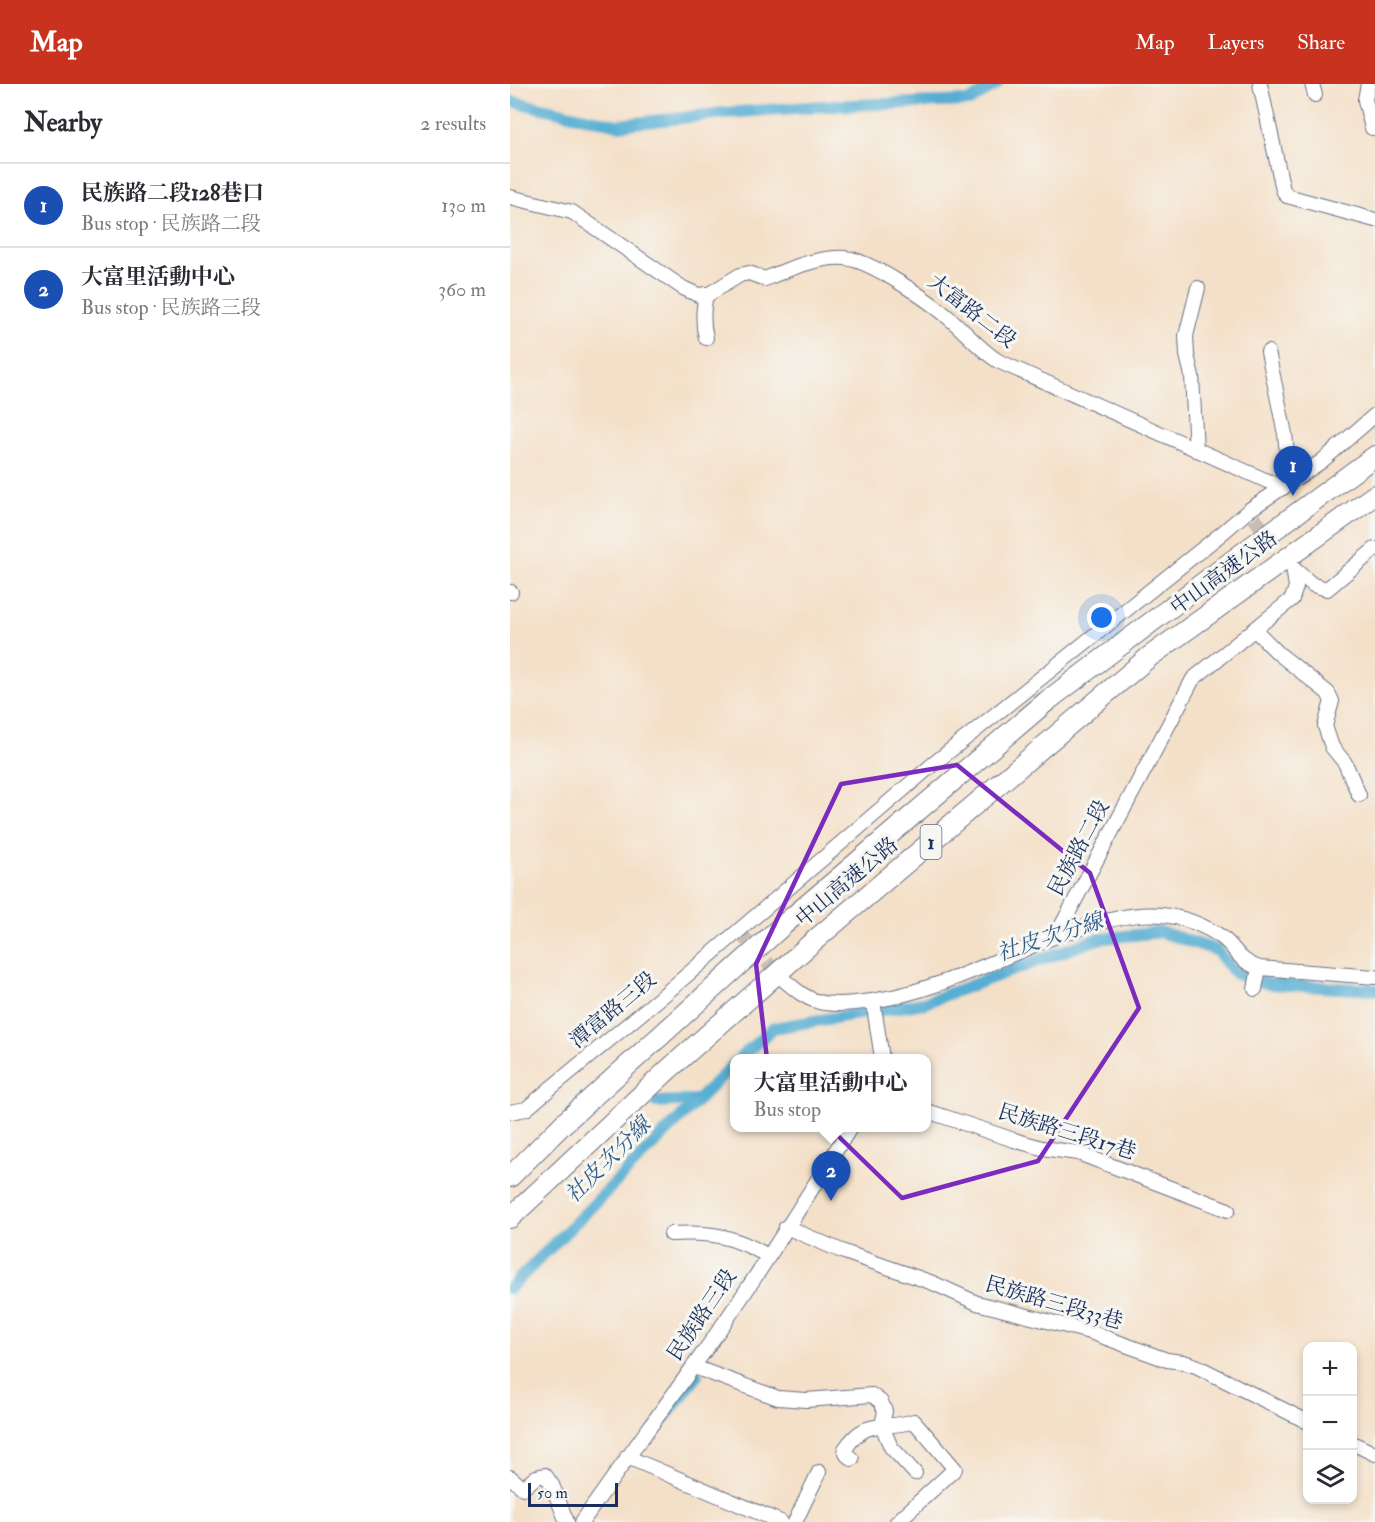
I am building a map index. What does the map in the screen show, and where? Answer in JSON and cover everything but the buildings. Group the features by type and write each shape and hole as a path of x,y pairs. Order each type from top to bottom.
{"highway":[{"name":"中山高速公路","path":"510,1177 564,1123 782,926 1047,701 1375,456"},
{"name":"中山高速公路","path":"510,1218 669,1069 815,940 1149,657 1375,495"}],"street":[{"path":"1260,84 1283,190 1287,196 1375,220"},
{"path":"1370,85 1365,100 1372,129"},
{"path":"510,197 572,212 683,288 699,295 706,294 702,312 706,338"},
{"name":"大富路二段","path":"706,294 740,275 749,273 765,279 795,266 849,258 911,290 949,317 985,353 998,361 1196,450 1287,485"},
{"path":"1196,450 1192,376 1187,356 1186,336 1198,288"},
{"path":"1268,352 1285,434 1287,485"},
{"path":"1287,485 1322,461 1375,415"},
{"name":"潭富路三段","path":"510,1112 526,1109 932,765 1221,534 1251,514 1287,485"},
{"path":"1292,599 1296,587 1293,568 1313,585 1327,589 1375,549"},
{"name":"民族路二段","path":"1056,936 1194,679 1292,599 1313,585"},
{"path":"1255,630 1278,653 1328,693 1332,701 1325,726 1332,747 1345,763 1359,795"},
{"path":"784,980 802,996 820,1003 874,1009 904,995 1056,936 1119,916 1152,913 1182,919 1207,928 1226,939 1237,955 1247,964 1259,970 1375,977"},
{"path":"1255,989 1259,970"},
{"path":"874,1009 881,1054"},
{"name":"民族路三段17巷","path":"931,1112 1042,1148 1078,1153 1228,1210"},
{"name":"民族路三段","path":"582,1522 694,1367 847,1132"},
{"name":"民族路三段33巷","path":"786,1227 844,1252 933,1283 976,1303 1090,1332 1167,1360 1196,1366 1303,1420"},
{"path":"671,1234 701,1232 716,1234 749,1245 768,1256"},
{"path":"694,1367 778,1398 806,1400 872,1395 881,1402 885,1411 882,1425 891,1447 915,1473"},
{"path":"852,1460 845,1449 865,1429 882,1425 902,1425 914,1421 956,1469 897,1522"},
{"path":"1357,1445 1375,1454"},
{"path":"627,1457 781,1522"},
{"path":"795,1522 819,1472"},
{"path":"510,1477 523,1488 536,1477 545,1475 567,1522"}],"highlighted area":[{"path":"957,765 1090,873 1139,1008 1038,1161 902,1198 768,1068 756,964 841,784"}],"waterway":[{"path":"510,101 618,125 724,113 824,106 970,101 997,84"},
{"name":"社皮次分線","path":"744,1054 773,1028 924,1003 1097,939 1161,932 1216,950 1236,974 1269,984 1375,990"},
{"name":"社皮次分線","path":"510,1288 730,1068"},
{"path":"656,1102 696,1100"},
{"path":"653,1433 697,1376"}],"tunnel":[{"path":"1254,518 1290,564"},
{"path":"738,931 782,978"}],"place":[{"name":"民族路二段128巷口","path":"1293,496"},
{"name":"大富里活動中心","path":"831,1201"}]}
